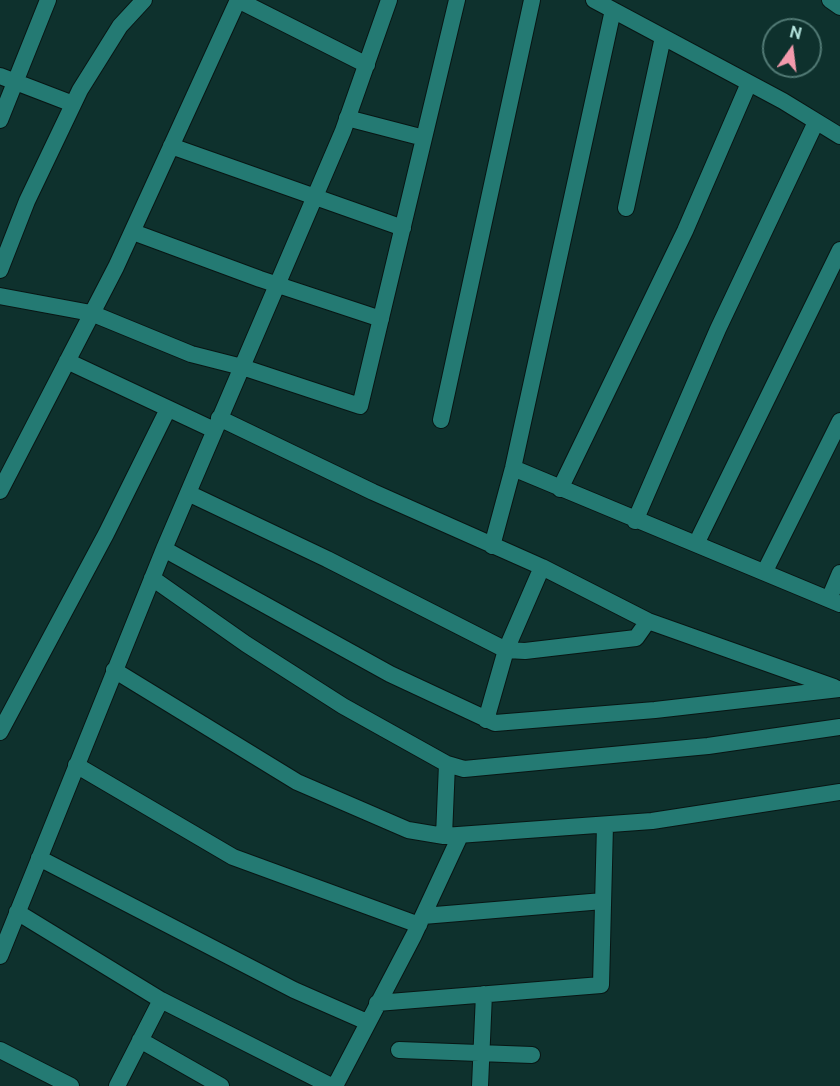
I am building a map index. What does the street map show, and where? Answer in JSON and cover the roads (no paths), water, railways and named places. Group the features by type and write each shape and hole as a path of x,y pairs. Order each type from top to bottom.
{"street":[{"path":"0,120 8,79 48,0"},
{"path":"0,270 27,201 73,104 120,26 144,0"},
{"path":"0,491 5,469 67,361 133,232 238,0 366,65"},
{"path":"0,956 164,549 347,118 389,0"},
{"path":"0,296 91,313 191,354 242,367 360,406 457,0"},
{"path":"441,420 532,0"},
{"path":"594,0 749,83 840,136"},
{"path":"492,546 513,468 613,10"},
{"path":"626,208 663,37"},
{"path":"8,79 73,104"},
{"path":"560,489 685,231 749,83"},
{"path":"347,118 424,138"},
{"path":"635,521 718,329 816,122"},
{"path":"171,146 403,228"},
{"path":"133,232 381,320"},
{"path":"696,544 840,250"},
{"path":"67,361 168,409 217,424 542,567 648,621 839,689"},
{"path":"0,732 106,534 168,409"},
{"path":"765,571 840,421"},
{"path":"513,468 635,521 765,571 835,601 840,573"},
{"path":"188,493 327,559 506,650 525,651 636,638 648,621"},
{"path":"164,549 390,674 495,723 655,710 839,689"},
{"path":"486,720 506,650 542,567"},
{"path":"152,578 246,644 344,706 447,764 464,769 590,759 708,746 840,727"},
{"path":"114,670 297,782 408,830 452,836 652,821 840,792"},
{"path":"17,912 161,1000 333,1086 421,921 452,836 447,764"},
{"path":"76,765 233,857 421,921 603,901"},
{"path":"377,1003 601,985 605,825"},
{"path":"39,858 294,990 367,1022"},
{"path":"480,1086 484,994"},
{"path":"117,1086 161,1000"},
{"path":"140,1040 221,1086"},
{"path":"0,1050 71,1086"},
{"path":"399,1050 532,1055"}]}
